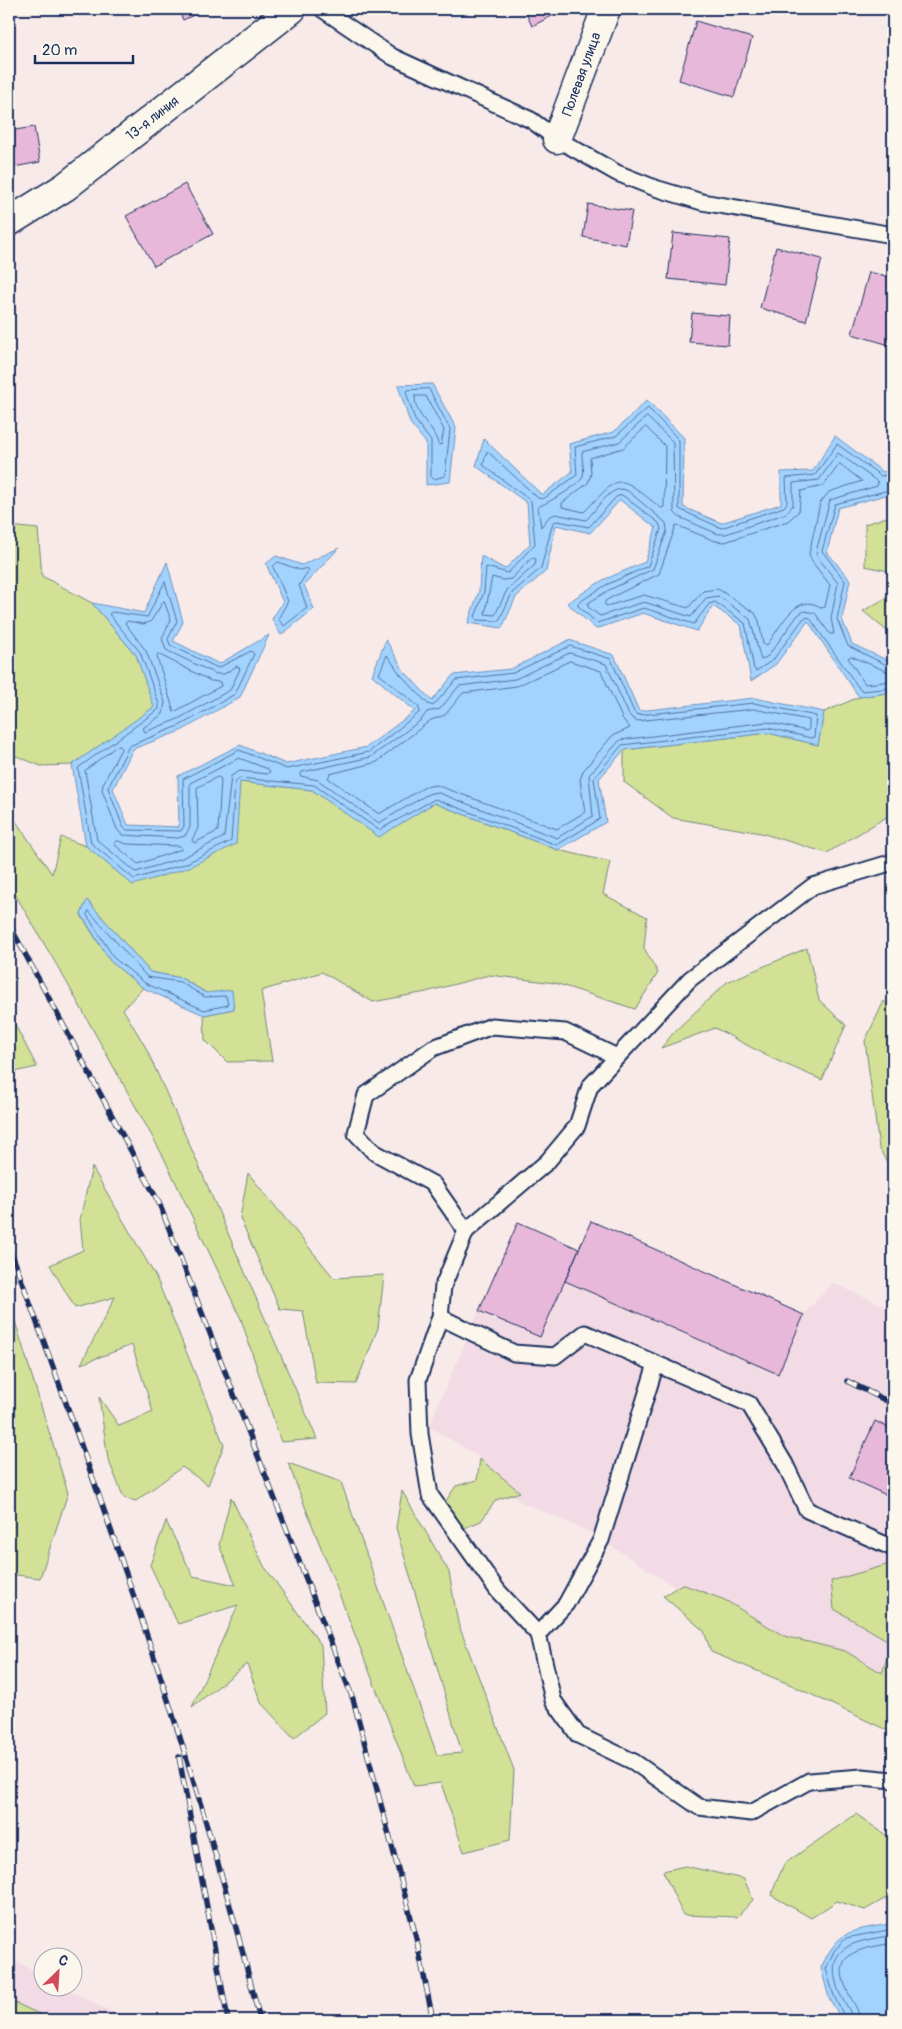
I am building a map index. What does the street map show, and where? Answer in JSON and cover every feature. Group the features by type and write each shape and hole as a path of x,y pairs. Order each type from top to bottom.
{"street":[{"name":"13-я линия","path":"9,222 65,186 292,9"},
{"name":"Полевая улица","path":"557,139 606,9"}],"lane":[{"path":"322,9 393,57 531,120 557,139 617,173 655,188 702,202 893,235"},
{"path":"893,862 814,886 690,979 590,1086 577,1126 547,1162 466,1231 443,1286 440,1317 418,1380 420,1434 430,1495 498,1591 538,1634 553,1700 578,1735 634,1762 699,1807 751,1813 809,1781 862,1777 893,1780"},
{"path":"466,1231 433,1184 374,1152 356,1133 366,1095 433,1048 492,1026 565,1032 617,1057"},
{"path":"440,1317 470,1334 514,1353 555,1356 586,1333 749,1404 785,1464 807,1510 893,1548"},
{"path":"538,1634 566,1604 602,1540 656,1364"}],"shaded area":[{"path":"591,1221 804,1314 833,1283 893,1310 893,1680 825,1684 588,1531 519,1501 479,1457 429,1426 518,1222 579,1249"},
{"path":"9,1957 32,1970 32,1996 81,1996 127,2020 9,2020"}],"green space":[{"path":"893,515 893,572 865,566 865,524"},
{"path":"9,526 38,529 42,576 92,603 136,655 155,707 72,765 41,766 9,753"},
{"path":"893,594 893,636 863,611"},
{"path":"893,692 893,813 827,853 761,833 673,818 624,782 624,750 768,733 818,745 824,712 859,697"},
{"path":"240,782 312,790 379,836 434,803 558,850 610,862 603,894 647,917 644,948 658,973 635,1009 555,983 489,975 426,992 373,1002 322,972 261,991 272,1061 227,1062 205,1040 204,1015 234,1009 181,978 150,972 87,900 81,915 110,961 143,988 123,1009 145,1046 317,1439 281,1442 241,1319 163,1156 66,981 9,884 9,811 52,874 61,837 86,846 133,885"},
{"path":"807,948 819,1000 846,1025 822,1080 771,1058 715,1028 661,1048 675,1031 727,982"},
{"path":"884,1001 893,1010 893,1173 879,1148 865,1041"},
{"path":"9,1013 37,1067 9,1073"},
{"path":"92,1167 156,1277 224,1445 208,1485 182,1467 136,1501 124,1498 108,1459 99,1397 119,1426 153,1412 132,1345 81,1364 115,1297 75,1308 50,1265 83,1250 80,1219"},
{"path":"248,1173 334,1278 384,1275 378,1328 356,1384 316,1383 303,1311 280,1309 240,1218"},
{"path":"9,1302 68,1493 40,1578 9,1574"},
{"path":"480,1459 520,1492 496,1500 481,1521 462,1529 443,1505 456,1486 477,1480"},
{"path":"288,1463 341,1482 437,1755 462,1753 396,1528 402,1491 449,1572 458,1623 514,1770 510,1840 464,1852 441,1783 414,1786"},
{"path":"231,1497 264,1566 321,1645 325,1713 294,1738 261,1703 247,1664 192,1707 238,1605 178,1624 150,1565 166,1521 193,1576 236,1585 219,1545"},
{"path":"893,1563 893,1733 789,1684 711,1652 704,1631 663,1596 682,1584 725,1600 784,1636 845,1651 882,1673 892,1643 834,1609 831,1581"},
{"path":"856,1814 893,1840 893,1894 865,1910 837,1901 811,1918 771,1895 784,1864"},
{"path":"685,1866 744,1879 753,1900 737,1917 683,1915 663,1871"},
{"path":"9,2000 52,2020 9,2020"}],"water":[{"path":"432,384 456,428 450,482 426,485 426,443 410,423 398,385"},
{"path":"647,400 684,438 683,507 721,523 781,504 781,472 813,471 835,436 883,472 893,469 893,493 838,508 827,552 850,580 842,619 852,644 893,663 893,692 859,697 808,621 776,664 751,681 741,625 713,606 697,631 643,613 596,629 567,603 603,580 645,562 656,528 620,500 590,533 556,525 546,571 516,597 502,628 468,623 479,591 481,556 505,569 530,544 527,503 476,466 484,439 542,495 572,472 569,444 614,432"},
{"path":"339,548 304,585 314,609 281,635 272,619 283,602 266,564 276,556 302,565"},
{"path":"167,562 183,622 173,641 219,664 269,635 240,697 183,730 133,749 113,789 128,825 179,827 178,776 240,745 286,764 367,747 415,711 372,675 386,640 404,671 432,701 453,675 511,669 569,640 614,655 639,711 754,698 824,712 818,745 768,733 624,750 599,779 606,822 558,850 434,803 379,837 312,790 240,782 236,844 187,868 133,885 86,846 72,765 154,707 136,655 92,603 144,613"},
{"path":"87,900 150,972 181,978 206,993 232,990 234,1009 204,1015 143,988 110,961 81,914"},
{"path":"893,1923 893,2020 842,2020 829,1998 821,1968 828,1954 841,1938 849,1933"}],"building":[{"path":"178,9 207,9 183,20"},
{"path":"524,9 566,9 532,26"},
{"path":"696,21 752,38 734,97 679,80"},
{"path":"34,127 40,162 9,168 9,131"},
{"path":"185,184 213,234 154,266 126,216"},
{"path":"588,204 632,211 626,245 583,237"},
{"path":"673,233 730,239 725,285 668,279"},
{"path":"776,247 822,259 806,321 760,308"},
{"path":"869,272 893,278 893,346 852,334"},
{"path":"692,313 730,316 728,345 689,342"},
{"path":"591,1221 804,1315 778,1374 565,1281"},
{"path":"518,1222 579,1249 540,1337 479,1311"},
{"path":"875,1421 893,1430 893,1498 849,1478"}],"railway":[{"path":"9,924 159,1203 353,1699 416,1937 433,2020"},
{"path":"9,1246 112,1533 177,1726 234,1922 260,2020"},
{"path":"847,1381 893,1404"},
{"path":"179,1757 228,2020"}]}
